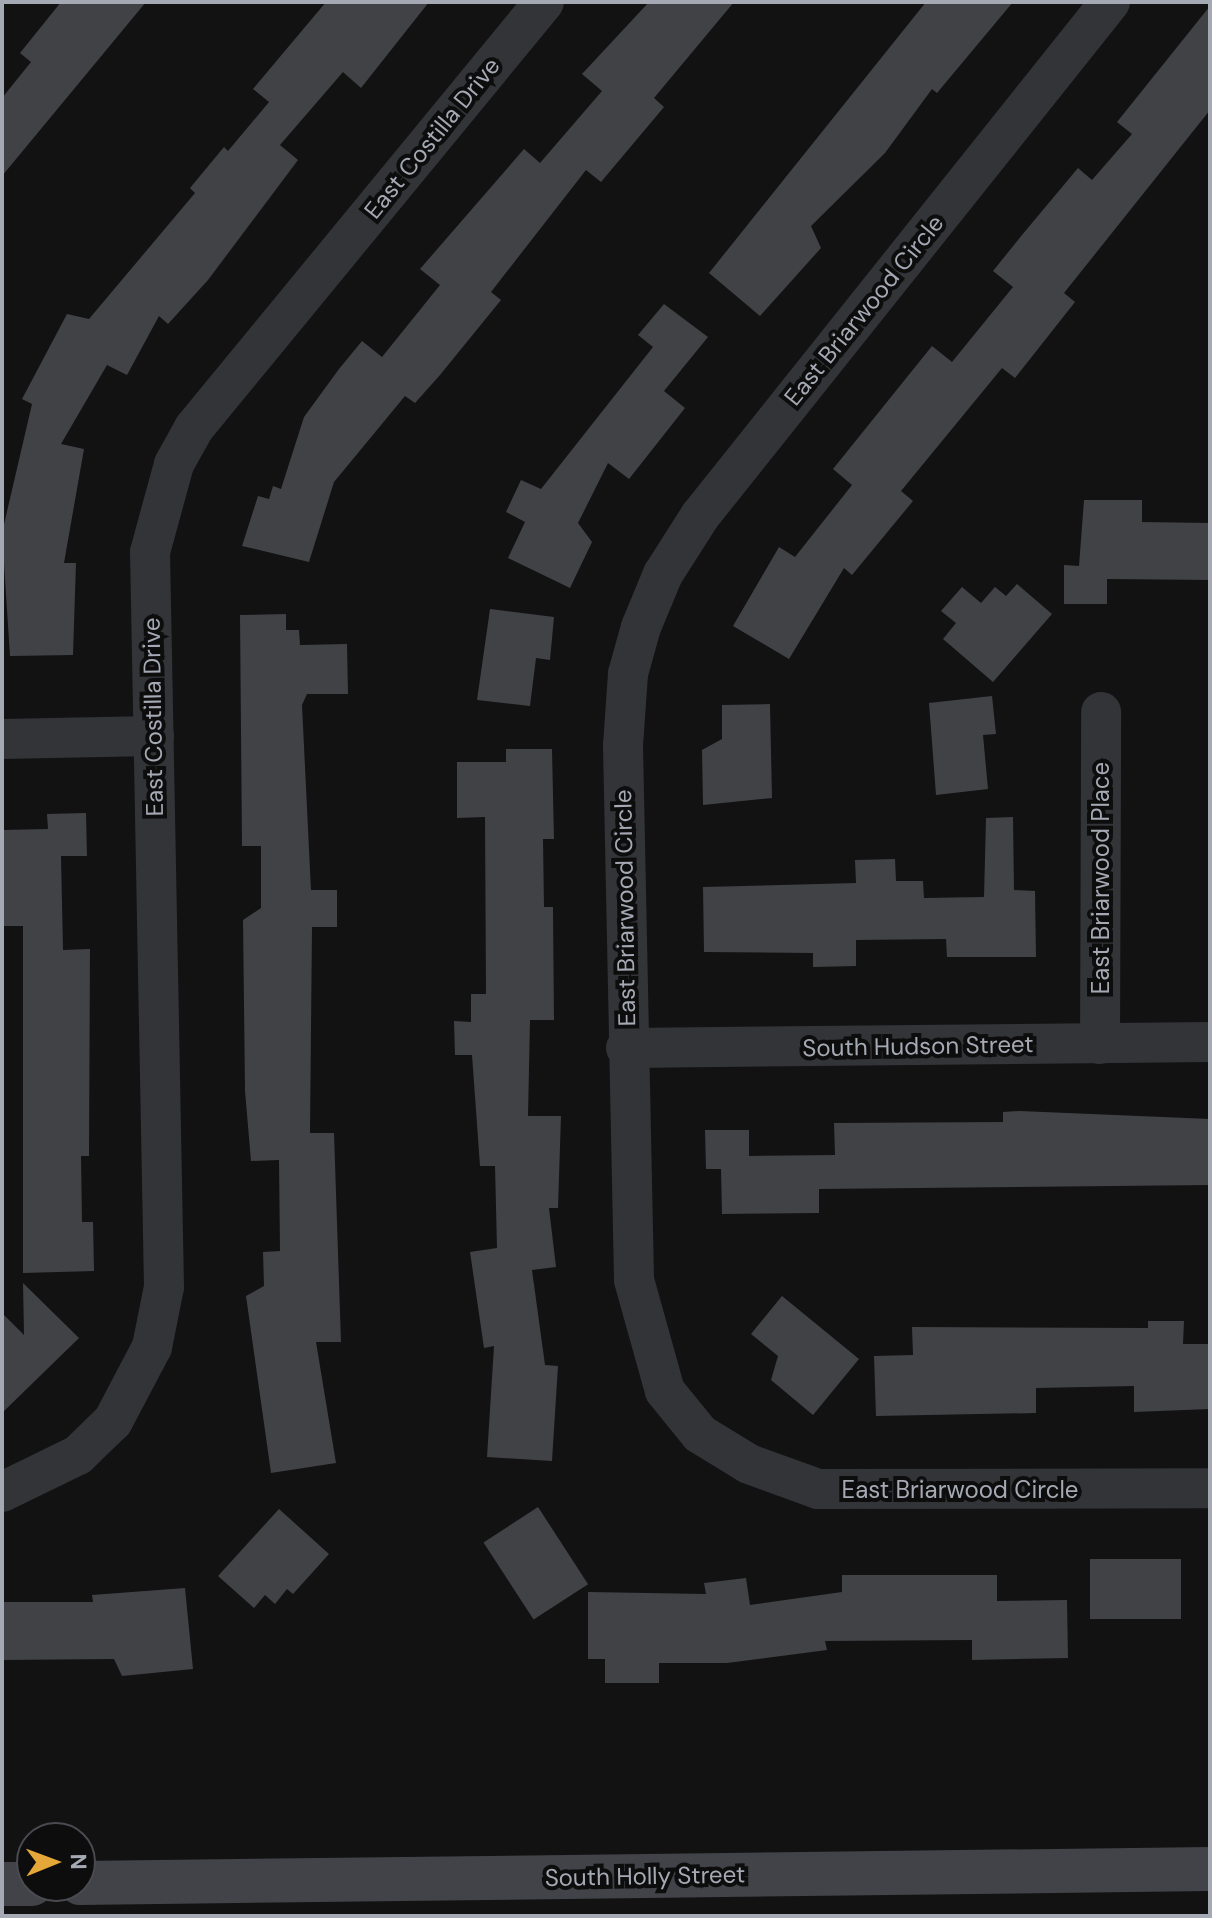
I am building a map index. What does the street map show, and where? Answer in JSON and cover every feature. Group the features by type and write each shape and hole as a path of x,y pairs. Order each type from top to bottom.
{"main road":[{"name":"South Holly Street","path":"96,1883 1210,1869"}],"street":[{"name":"East Costilla Drive","path":"2,1492 78,1455 113,1421 152,1347 161,1302 150,552 181,452 544,2"},
{"name":"East Briarwood Circle","path":"1110,2 700,516 663,574 628,674 626,1048 634,1280 665,1391 700,1434 749,1464 818,1489 1210,1488"},
{"name":"East Briarwood Place","path":"1100,1044 1101,712"},
{"path":"2,739 154,736"},
{"name":"South Hudson Street","path":"626,1048 1210,1042"}],"building":[{"path":"61,2 146,2 2,176 2,98 31,62 20,53"},
{"path":"326,2 429,2 361,88 343,72 280,145 298,160 208,280 168,324 159,316 127,375 107,365 61,444 84,449 64,563 76,563 73,655 10,656 2,533 32,404 22,399 67,314 89,319 195,193 190,188 224,147 228,151 269,102 253,89"},
{"path":"649,2 734,2 654,98 664,107 601,182 586,170 491,292 501,300 415,403 405,396 334,482 309,562 242,546 258,496 269,499 273,486 281,489 304,417 339,369 362,341 382,357 440,285 420,269 524,149 540,163 602,91 582,74"},
{"path":"926,2 1013,2 937,93 932,89 885,153 811,226 821,248 760,316 709,273"},
{"path":"1210,6 1210,110 1064,293 1075,302 1015,378 1002,368 901,491 913,501 852,575 844,568 789,659 733,626 779,547 795,557 852,485 833,469 932,346 952,362 1013,287 993,271 1078,168 1092,180 1132,134 1117,122"},
{"path":"664,304 708,337 664,391 685,408 629,479 608,463 578,523 592,542 570,588 508,558 525,522 506,512 521,480 541,489 653,347 638,335"},
{"path":"1084,500 1142,500 1142,522 1210,523 1210,580 1107,579 1107,604 1064,604 1064,565 1079,566"},
{"path":"1017,584 1052,614 993,682 943,639 956,623 941,611 962,587 981,603 995,587 1006,596"},
{"path":"490,609 554,617 550,660 536,658 530,706 477,700"},
{"path":"286,614 286,630 299,630 300,645 347,644 348,694 307,694 302,705 311,890 337,890 337,927 312,927 310,1133 334,1133 341,1342 316,1342 336,1463 271,1473 246,1296 264,1286 263,1252 280,1251 279,1160 251,1161 245,1091 243,920 261,908 261,846 242,846 240,615"},
{"path":"992,696 996,734 983,735 988,789 936,795 929,703"},
{"path":"770,704 772,798 703,805 702,750 722,739 722,705"},
{"path":"506,749 552,749 554,839 543,839 544,907 553,907 554,1020 530,1020 528,1116 561,1116 558,1208 549,1208 556,1267 532,1270 545,1365 558,1366 552,1461 487,1457 494,1346 484,1348 470,1252 497,1248 495,1166 480,1166 472,1055 455,1055 454,1021 471,1022 471,994 486,994 485,817 457,818 457,762 506,762"},
{"path":"86,813 87,856 61,856 63,950 90,949 89,1156 81,1156 82,1222 93,1222 94,1271 23,1273 23,926 4,926 3,830 48,829 47,814"},
{"path":"1013,817 1014,890 1035,891 1036,957 947,957 946,939 856,940 856,966 813,967 813,953 704,952 703,887 856,883 855,860 895,859 896,881 923,881 924,898 984,897 986,818"},
{"path":"1003,1112 1210,1119 1210,1185 819,1189 819,1213 722,1214 721,1169 706,1169 705,1130 749,1130 749,1156 835,1155 834,1123 1003,1122"},
{"path":"23,1283 79,1338 2,1413 2,1313 24,1335"},
{"path":"782,1296 859,1359 813,1415 771,1380 778,1356 751,1334"},
{"path":"1148,1321 1184,1321 1183,1344 1210,1344 1210,1409 1134,1412 1134,1386 1036,1388 1036,1413 876,1416 874,1356 913,1355 912,1327 1148,1328"},
{"path":"538,1507 588,1584 534,1620 483,1542"},
{"path":"279,1509 329,1554 293,1594 287,1589 275,1604 265,1595 254,1608 218,1576"},
{"path":"1090,1559 1181,1559 1181,1619 1090,1619"},
{"path":"842,1575 997,1575 997,1601 1067,1600 1068,1658 972,1660 972,1640 825,1641 827,1650 727,1663 659,1663 659,1683 605,1683 605,1659 588,1659 588,1592 706,1594 704,1583 746,1578 750,1605 842,1592"},
{"path":"185,1588 193,1669 122,1676 114,1659 2,1660 2,1602 93,1602 92,1595"}]}
